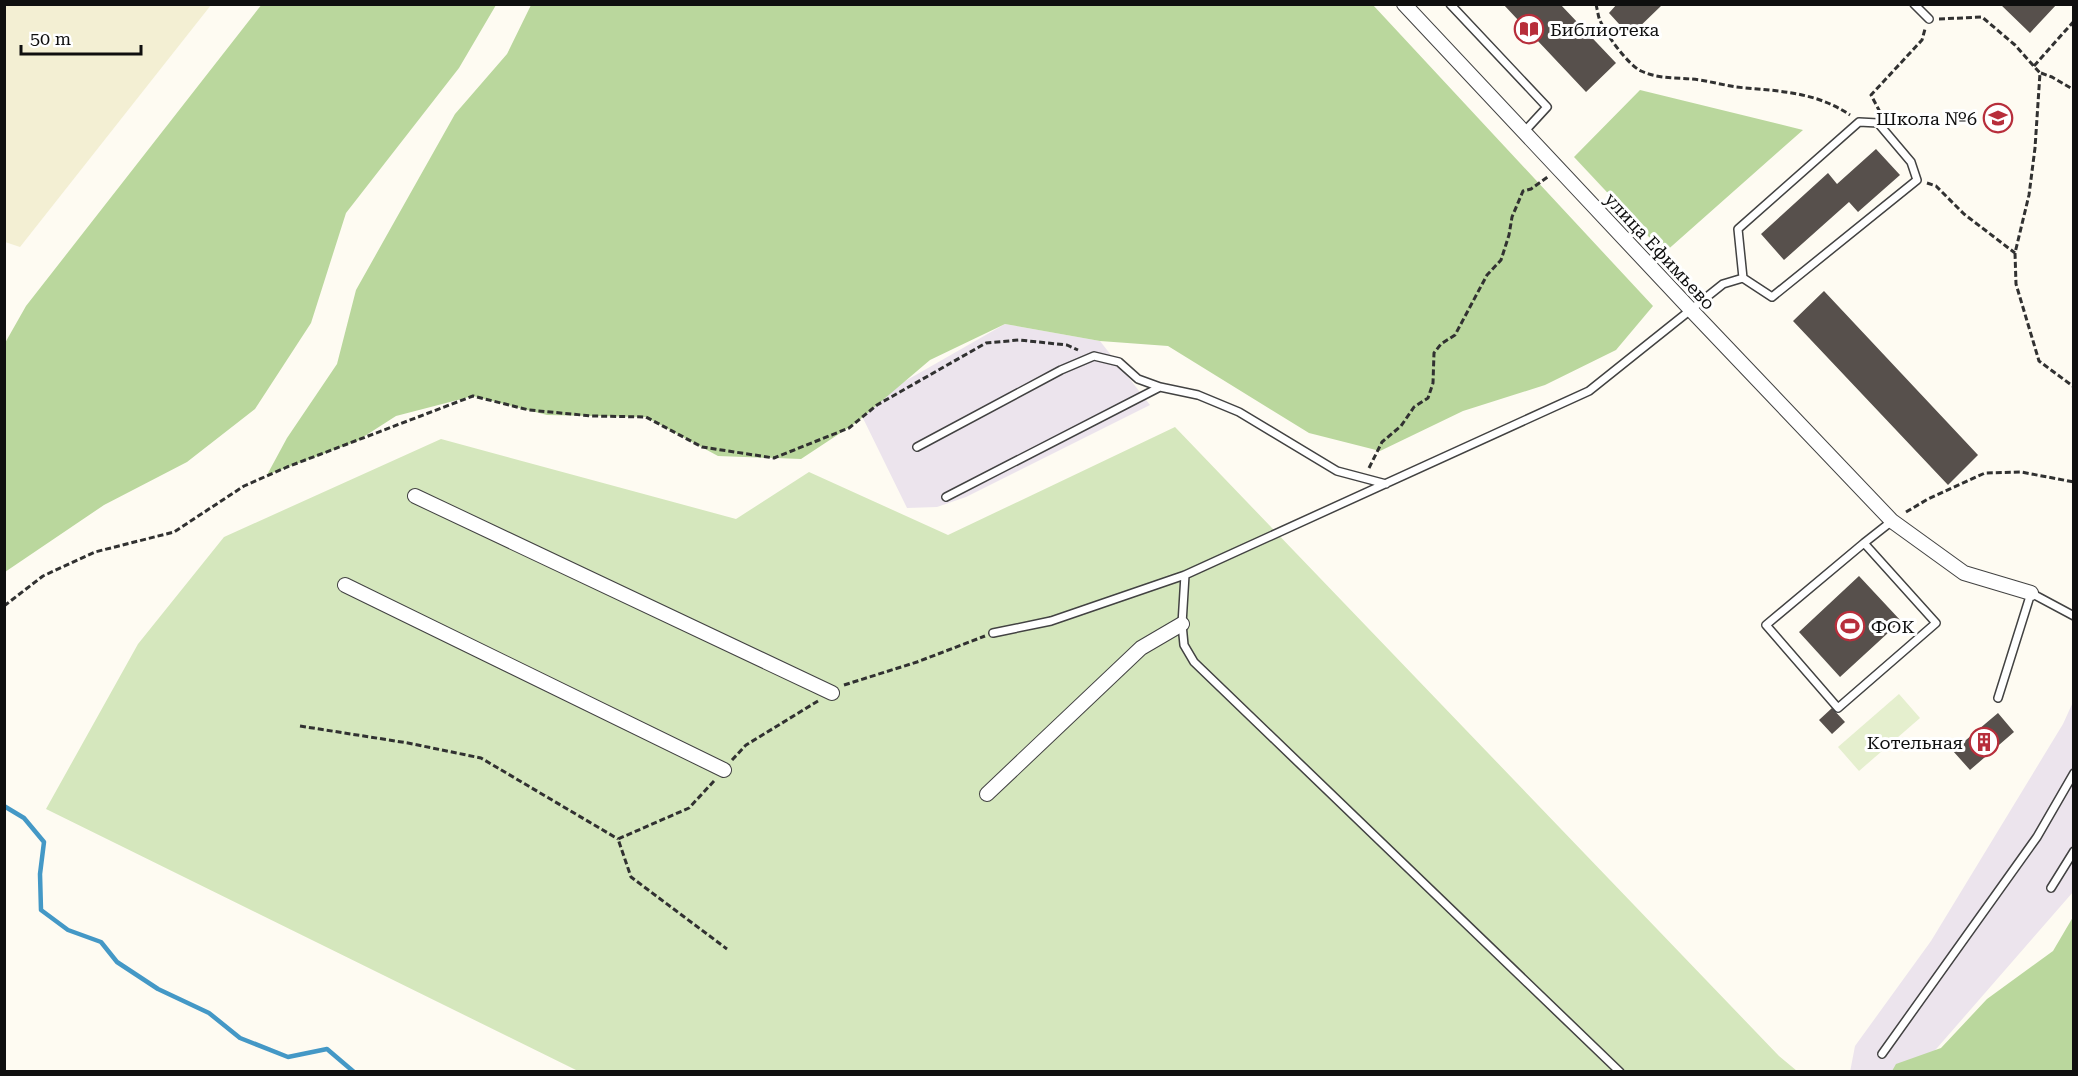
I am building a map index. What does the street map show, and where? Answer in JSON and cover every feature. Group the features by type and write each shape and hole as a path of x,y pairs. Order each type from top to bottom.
{"street":[{"name":"улица Ефимьево","path":"1404,4 1892,521 1964,573 2031,593"},
{"path":"415,496 832,693"},
{"path":"345,585 723,770"},
{"path":"987,794 1141,648 1182,624"}],"lane":[{"path":"1450,4 1547,107 1524,132"},
{"path":"1914,4 1929,19"},
{"path":"1859,122 1878,123 1911,162 1917,180 1772,297 1743,278 1738,230 1859,122"},
{"path":"993,633 1051,621 1185,575 1589,391 1724,284 1743,278"},
{"path":"917,447 1061,370 1094,356 1119,362 1138,379 1160,387 1198,395 1239,412 1337,471 1386,484"},
{"path":"946,497 1160,387"},
{"path":"1864,543 1936,623 1838,708 1766,625 1864,543 1892,521"},
{"path":"1185,575 1182,624 1184,645 1194,662 1620,1071"},
{"path":"1998,698 2031,593 2073,616"},
{"path":"1882,1054 2037,837 2073,773"},
{"path":"2051,888 2073,851"}],"path":[{"path":"1596,4 1599,19 1618,49 1639,70 1663,79 1698,80 1735,87 1779,90 1810,97 1838,107 1859,122"},
{"path":"1881,115 1871,95 1922,40 1929,19 1982,17 2015,45 2040,73 2052,76 2073,90"},
{"path":"2034,66 2073,21"},
{"path":"2040,73 2029,195 2015,253 2016,284 2039,361 2073,387"},
{"path":"1366,479 1369,467 1382,442 1401,426 1414,407 1428,398 1433,383 1434,352 1441,344 1455,336 1487,275 1501,260 1512,217 1523,191 1531,189 1559,170"},
{"path":"1917,180 1936,186 1965,214 2015,253"},
{"path":"4,606 43,576 95,552 174,532 244,486 287,467 473,396 529,410 592,416 646,417 702,447 774,458 849,428 877,405 986,343 1019,340 1067,345 1094,356"},
{"path":"1892,521 1928,499 1985,472 2022,472 2073,482"},
{"path":"618,839 689,808 746,745 843,686 917,662 993,633"},
{"path":"300,726 408,743 481,758 618,839 631,877 727,949"}],"shaded area":[{"path":"4,5 211,5 20,247 5,242"},
{"path":"1005,324 1100,341 1150,405 966,497 937,507 907,508 858,408"},
{"path":"2073,702 2073,892 1917,1071 1850,1072 1855,1046 1931,941 2063,724"}],"green space":[{"path":"262,4 496,5 459,68 346,213 311,323 255,409 187,462 104,505 5,572 5,343 26,306"},
{"path":"531,5 1373,5 1653,306 1616,350 1545,385 1463,411 1380,451 1309,433 1168,346 1100,341 1005,324 930,360 857,422 801,459 718,456 646,417 547,415 473,396 396,416 357,441 267,475 287,438 337,364 356,290 397,217 455,114 507,54"},
{"path":"1640,90 1803,130 1664,253 1574,157"},
{"path":"1175,427 1779,1056 1797,1071 578,1071 46,809 138,644 224,537 441,439 736,519 809,472 948,535"},
{"path":"1899,694 1920,718 1859,771 1838,747"},
{"path":"2073,917 2073,1071 1892,1071 1896,1064 1941,1048 1987,999 2053,951"}],"building":[{"path":"1503,4 1560,4 1616,63 1586,92"},
{"path":"1617,4 1663,4 1630,36 1609,13"},
{"path":"2000,4 2057,4 2030,33"},
{"path":"1876,149 1900,175 1858,212 1849,202 1784,260 1761,234 1828,173 1837,184"},
{"path":"1824,291 1978,455 1948,485 1793,321"},
{"name":"ФОК","path":"1859,576 1901,621 1840,677 1799,632"},
{"path":"1832,708 1845,722 1832,734 1819,720"},
{"name":"Котельная","path":"1998,713 2014,732 1970,770 1953,751"}],"waterway":[{"path":"4,806 24,818 44,842 40,874 41,910 68,930 101,942 117,962 158,989 209,1013 240,1038 288,1057 327,1049 354,1072"}],"place":[{"name":"Библиотека","path":"1529,29"},
{"name":"Школа №6","path":"1998,118"},
{"name":"ФОК","path":"1850,626"},
{"name":"Котельная","path":"1984,742"}]}
